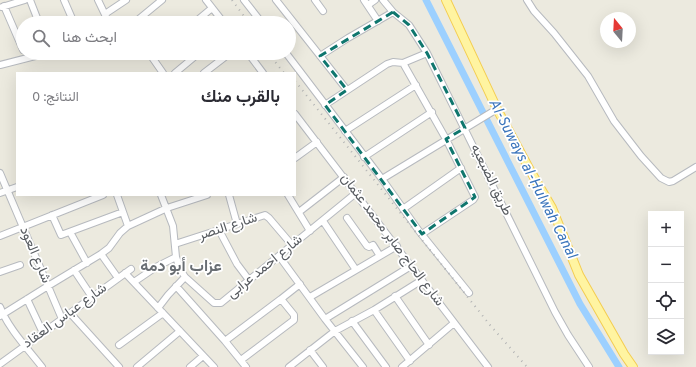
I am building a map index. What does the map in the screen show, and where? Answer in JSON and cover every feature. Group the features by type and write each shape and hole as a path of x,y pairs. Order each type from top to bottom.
{"main road":[{"path":"446,0 497,109 552,208 579,275 620,348 633,367"}],"street":[{"path":"16,36 2,7 25,0"},
{"path":"30,0 36,16"},
{"path":"64,0 71,16"},
{"path":"98,0 105,14 126,0"},
{"path":"143,16 162,0"},
{"path":"206,0 218,16"},
{"path":"244,0 257,16"},
{"path":"276,0 289,16"},
{"path":"315,0 323,11"},
{"path":"375,0 366,3 378,21"},
{"name":"طريق الضبعيه","path":"383,0 393,12 409,25 427,53 555,312 589,367"},
{"path":"527,0 534,11 574,57 590,79 614,121 641,156 661,178 669,182 673,181 696,167"},
{"path":"202,16 212,8"},
{"path":"320,56 393,12"},
{"path":"296,25 347,90"},
{"path":"326,105 387,64 393,62 403,63 427,53"},
{"path":"0,65 16,59"},
{"path":"156,60 162,72"},
{"path":"176,72 191,60"},
{"path":"205,72 221,60"},
{"path":"253,60 262,72"},
{"name":"شارع الحاج صابر محمد عثمان","path":"291,60 422,234 469,293"},
{"path":"403,63 432,112 475,195 475,199 422,234"},
{"path":"345,131 416,85"},
{"path":"382,179 497,109"},
{"path":"364,157 432,112"},
{"name":"شارع الحاج صابر محمد عثمان","path":"296,115 488,367"},
{"path":"296,157 317,142"},
{"path":"403,209 461,168"},
{"name":"شارع العود","path":"0,173 62,319"},
{"path":"299,212 344,177"},
{"path":"0,193 16,187"},
{"name":"شارع احمد عرابى","path":"161,196 167,208 172,226 178,265 185,277 214,303 218,304 356,193"},
{"path":"0,236 100,196"},
{"path":"117,196 128,226"},
{"path":"1,315 101,254 109,248 120,233 128,226 167,208 204,196"},
{"path":"229,196 237,224"},
{"path":"289,196 310,231"},
{"path":"52,215 60,234 70,232 123,212"},
{"name":"شارع النصر","path":"175,244 263,216 268,216 292,245"},
{"path":"347,218 367,246 370,247 373,245 380,256"},
{"path":"323,221 356,270"},
{"path":"219,230 237,264 249,280"},
{"path":"70,232 87,263"},
{"path":"310,297 397,246"},
{"path":"101,254 118,278"},
{"path":"279,256 325,319 361,364 352,367"},
{"path":"176,257 156,267 134,282 214,367"},
{"path":"0,272 20,265"},
{"path":"325,319 411,266"},
{"path":"74,270 92,297"},
{"name":"شارع عباس العقاد","path":"0,364 128,271 134,282"},
{"path":"119,345 160,310 176,286 185,277"},
{"path":"289,367 335,331 374,310 422,280"},
{"path":"225,341 300,284"},
{"path":"176,286 246,367"},
{"path":"395,296 429,345"},
{"path":"27,299 43,333"},
{"path":"240,360 294,320 294,315 281,299"},
{"path":"0,307 1,315 42,367"},
{"path":"374,310 410,361"},
{"path":"70,313 119,367"},
{"path":"352,321 386,367"},
{"path":"402,367 454,323"},
{"path":"137,367 180,331"},
{"path":"310,350 323,367"},
{"path":"190,367 203,356"}],"highlighted area":[{"path":"393,12 409,25 427,53 465,128 446,139 475,197 422,234 325,105 347,90 320,56"}],"waterway":[{"name":"Al-Suways al-Ḥulwah Canal","path":"426,0 580,304 619,367"}],"railway":[{"path":"232,0 244,16"},
{"path":"274,60 283,72"},
{"path":"296,82 490,325 527,367"}],"district":[{"name":"عزاب أبو دمة","path":"181,267"}]}
